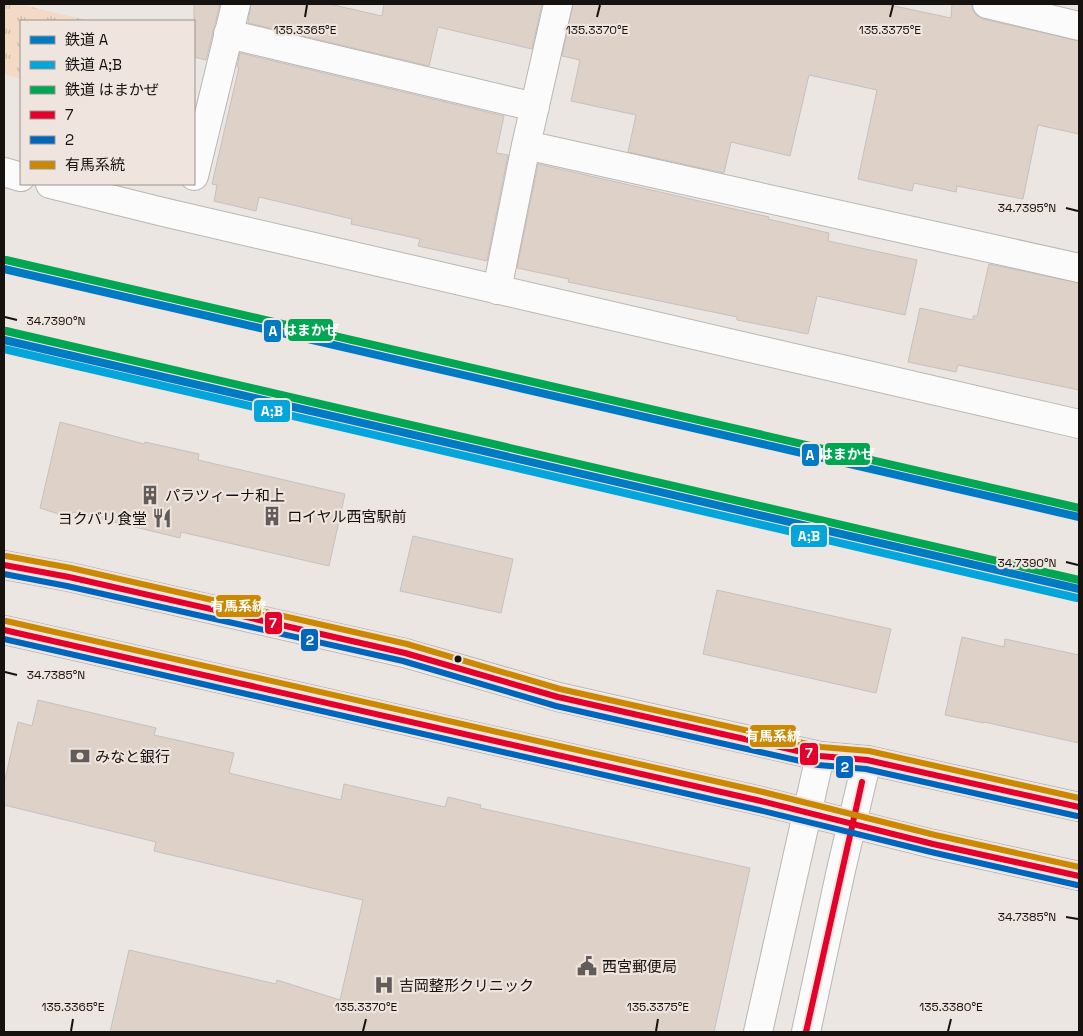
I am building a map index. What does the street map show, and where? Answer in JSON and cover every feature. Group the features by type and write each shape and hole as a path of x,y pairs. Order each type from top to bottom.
{"main road":[{"path":"195,172 236,4"},
{"path":"497,290 526,145 558,4"},
{"path":"987,4 1079,26"},
{"path":"228,34 535,107"},
{"path":"526,145 1079,268"},
{"path":"4,172 20,176"},
{"path":"54,185 497,290 1079,424"},
{"path":"184,216 192,185"},
{"path":"4,565 405,653 558,697 820,756 867,760 1079,808"},
{"path":"4,630 751,799 1079,876"},
{"path":"758,1032 820,756"},
{"path":"806,1032 867,760"}],"green space":[{"path":"4,4 19,4 86,20 20,20 20,79 4,74"}],"building":[{"path":"194,4 220,4 206,60 195,57"},
{"path":"251,4 329,4 382,16 384,4 542,4 532,49 438,27 429,66 248,23"},
{"path":"573,4 885,4 951,18 952,4 972,4 972,9 976,15 983,19 1079,41 1079,134 1038,125 1023,199 957,186 956,192 914,183 912,191 858,179 877,90 809,75 790,156 731,142 724,173 628,152 636,115 571,101 580,60 562,56"},
{"path":"240,53 504,116 496,153 508,155 487,261 418,246 420,239 351,224 352,219 259,197 256,211 214,201 217,185 212,184 239,67 237,67"},
{"path":"538,164 769,217 768,219 829,233 828,241 917,260 905,315 817,296 808,334 737,320 737,317 568,282 569,279 517,268"},
{"path":"989,264 1079,283 1079,390 958,365 956,372 908,362 920,308 973,320 973,316 977,316"},
{"path":"60,422 144,444 145,442 199,454 198,460 345,494 329,566 181,532 180,538 73,512 71,518 40,508"},
{"path":"413,536 513,559 501,613 400,591"},
{"path":"717,590 891,629 876,693 703,654"},
{"path":"962,637 1004,647 1005,639 1079,655 1079,743 945,715"},
{"path":"38,700 156,728 154,735 234,753 229,773 341,800 344,784 445,807 448,797 481,805 480,808 750,868 714,1032 110,1032 129,950 276,984 277,980 340,1000 363,900 154,851 156,842 4,805 4,784 18,722 32,726"}],"rail line":[{"name":"はまかぜ","path":"6,260 1079,508"},
{"name":"A","path":"4,269 1079,517"},
{"name":"はまかぜ","path":"6,331 1079,580"},
{"name":"A","path":"4,340 1079,589"},
{"name":"A;B","path":"4,349 1077,598"}],"transit line":[{"name":"有馬系統","path":"6,556 71,568 407,644 560,689 821,747 869,751 1079,798"},
{"name":"7","path":"4,565 69,577 405,653 558,697 820,756 867,760 1079,807"},
{"name":"2","path":"4,574 67,586 403,661 556,706 818,765 866,769 1077,816"},
{"name":"有馬系統","path":"6,621 763,792 935,835 1079,867"},
{"name":"7","path":"4,630 761,801 933,844 1079,876"},
{"name":"2","path":"4,639 759,810 1077,885"},
{"name":"7","path":"806,1032 862,782"}],"place":[{"name":"パラツィーナ和上","path":"150,495"},
{"name":"ロイヤル西宮駅前","path":"272,516"},
{"name":"ヨクバリ食堂","path":"162,518"},
{"name":"みなと銀行","path":"80,756"},
{"name":"西宮郵便局","path":"587,966"},
{"name":"吉岡整形クリニック","path":"384,985"}]}
